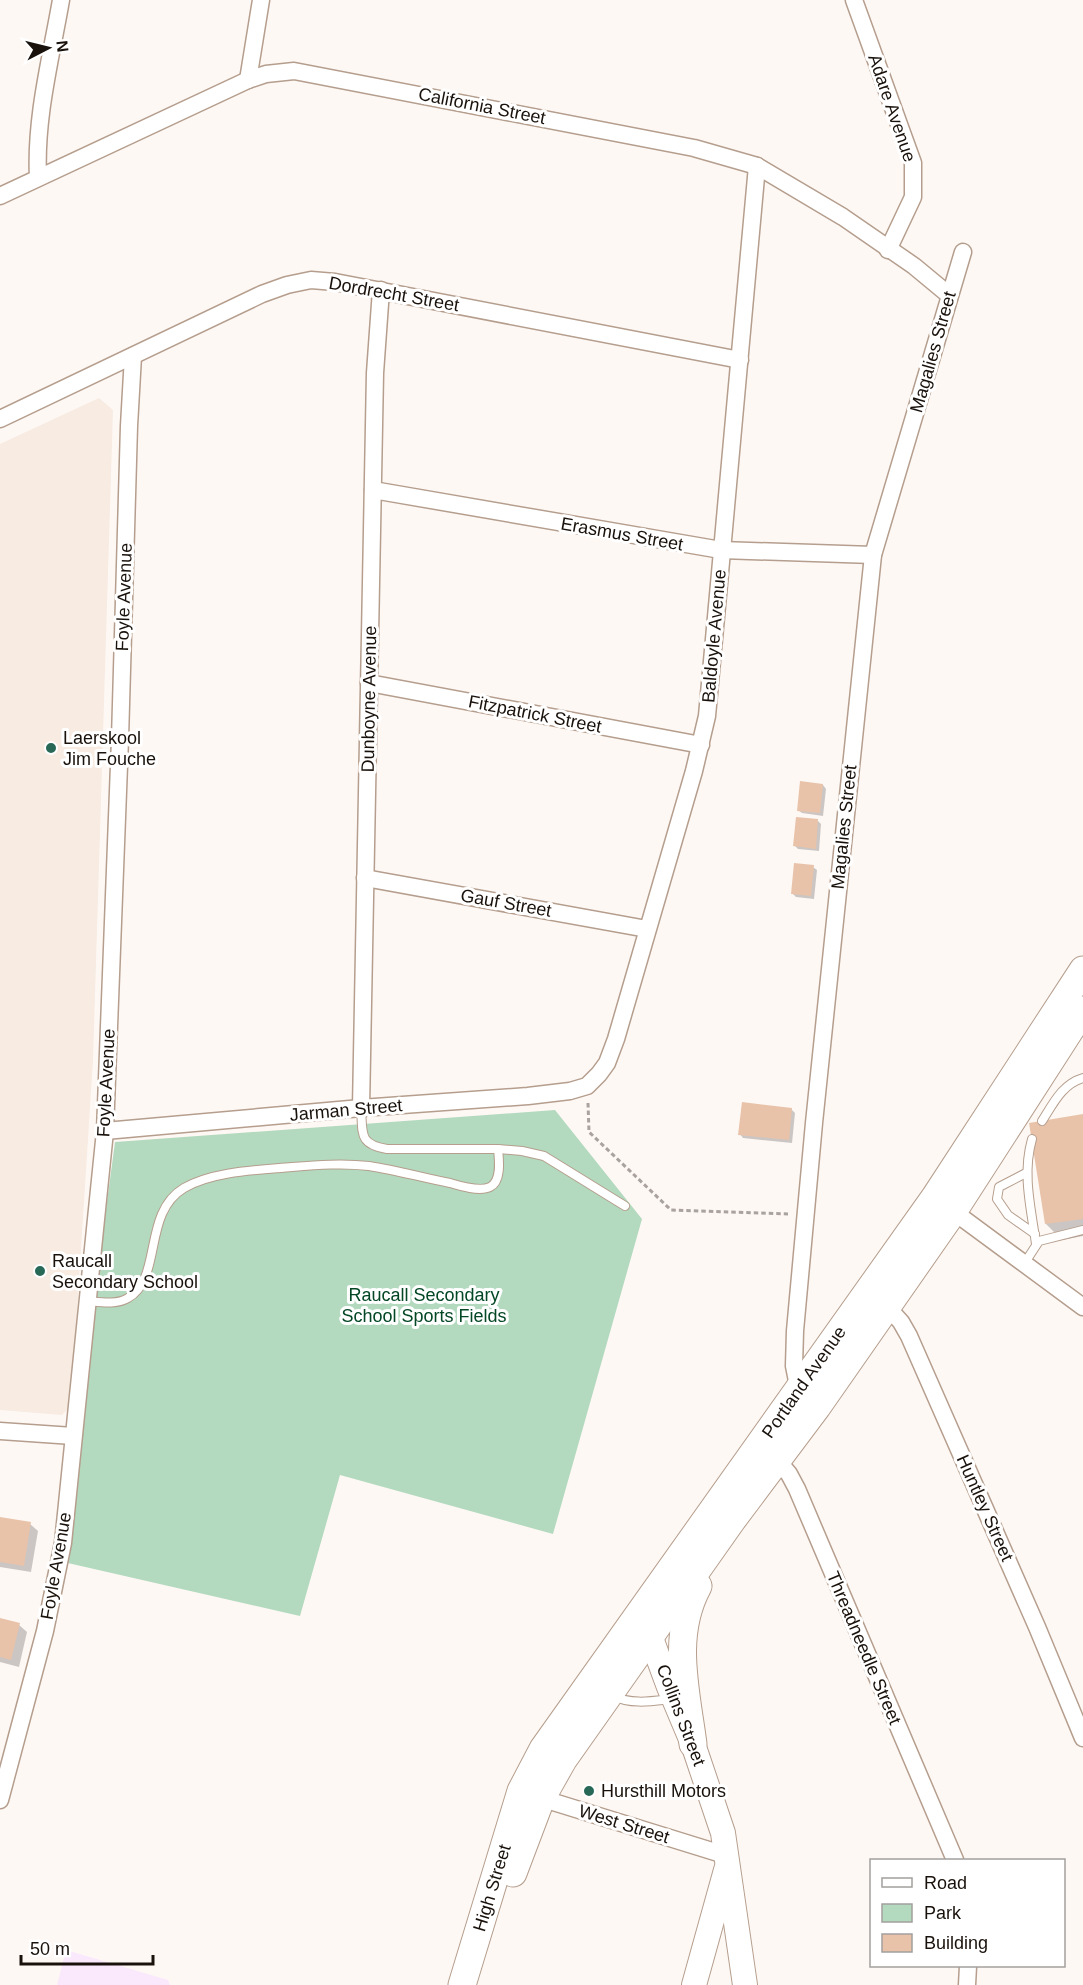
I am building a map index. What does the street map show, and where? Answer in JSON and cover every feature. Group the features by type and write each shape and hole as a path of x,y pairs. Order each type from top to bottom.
{"main road":[{"name":"Portland Avenue","path":"944,1205 1083,969"},
{"name":"Portland Avenue","path":"600,1687 640,1610 769,1452 1083,1010"},
{"name":"Portland Avenue","path":"531,1795 543,1749 651,1636 733,1518 769,1452"},
{"path":"693,1744 682,1655 684,1626 689,1603 733,1518"},
{"name":"High Street","path":"462,1985 531,1795"},
{"name":"High Street","path":"481,1985 531,1795"}],"street":[{"path":"38,177 39,122 61,0"},
{"path":"248,80 261,0"},
{"name":"Adare Avenue","path":"854,0 913,164 913,197 888,250"},
{"name":"California Street","path":"0,195 248,80 279,71 311,73 694,148 757,166 843,217 914,266 949,295"},
{"name":"Baldoyle Avenue","path":"587,1086 599,1074 612,1051 701,745 709,696 757,166"},
{"name":"Magalies Street","path":"808,1399 794,1348 814,1123 873,555 963,252"},
{"name":"Dordrecht Street","path":"0,419 262,294 311,280 381,290 740,360"},
{"name":"Dunboyne Avenue","path":"361,1108 375,373 381,290"},
{"name":"Foyle Avenue","path":"0,1800 60,1568 105,1131 133,356"},
{"name":"Erasmus Street","path":"373,490 721,550 873,555"},
{"name":"Fitzpatrick Street","path":"369,682 701,745"},
{"name":"Gauf Street","path":"365,878 647,929"},
{"name":"Jarman Street","path":"105,1131 361,1108 528,1096 570,1091 587,1086"},
{"path":"944,1205 1083,1307"},
{"name":"Huntley Street","path":"878,1298 909,1336 1083,1738"},
{"path":"0,1431 74,1436"},
{"name":"Threadneedle Street","path":"769,1452 789,1474 797,1490 955,1859"},
{"name":"Collins Street","path":"640,1610 693,1744 719,1818 728,1860 694,1985"},
{"name":"West Street","path":"531,1795 728,1860"},
{"path":"728,1860 745,1985"},
{"path":"967,1985 968,1967"}],"lane":[{"path":"1042,1121 1066,1086 1083,1078"},
{"path":"361,1108 363,1134 366,1142 372,1147 522,1150 544,1156 625,1206"},
{"path":"1024,1264 1036,1239 1026,1173 1032,1138"},
{"path":"87,1301 115,1302 127,1298 138,1289 147,1274 159,1219 167,1204 185,1187 242,1172 331,1164 369,1166 453,1184 488,1188 493,1185 497,1177 500,1162 498,1149"},
{"path":"1026,1173 999,1187 997,1198 1008,1215 1036,1239 1083,1230"},
{"path":"600,1687 621,1700 674,1699"}],"path":[{"path":"587,1086 589,1132 671,1210 806,1215"}],"shaded area":[{"name":"Laerskool Jim Fouche","path":"99,398 113,410 93,1060 71,1406 62,1415 0,1410 0,444"},
{"path":"66,1950 168,1980 170,1985 57,1985"}],"green space":[{"name":"Raucall Secondary School Sports Fields","path":"555,1110 642,1219 553,1534 340,1475 300,1616 59,1561 115,1142"}],"building":[{"path":"800,781 823,784 820,813 797,811"},
{"path":"796,817 818,819 816,849 793,846"},
{"path":"794,863 814,865 811,896 791,894"},
{"path":"742,1102 792,1108 789,1140 738,1135"},
{"path":"1083,1114 1083,1219 1045,1224 1029,1123"},
{"path":"0,1517 31,1522 24,1566 0,1562"},
{"path":"0,1618 20,1623 11,1660 0,1657"}],"place":[{"name":"Laerskool Jim Fouche","path":"51,748"},
{"name":"Raucall Secondary School","path":"40,1271"},
{"name":"Hursthill Motors","path":"589,1791"}]}
